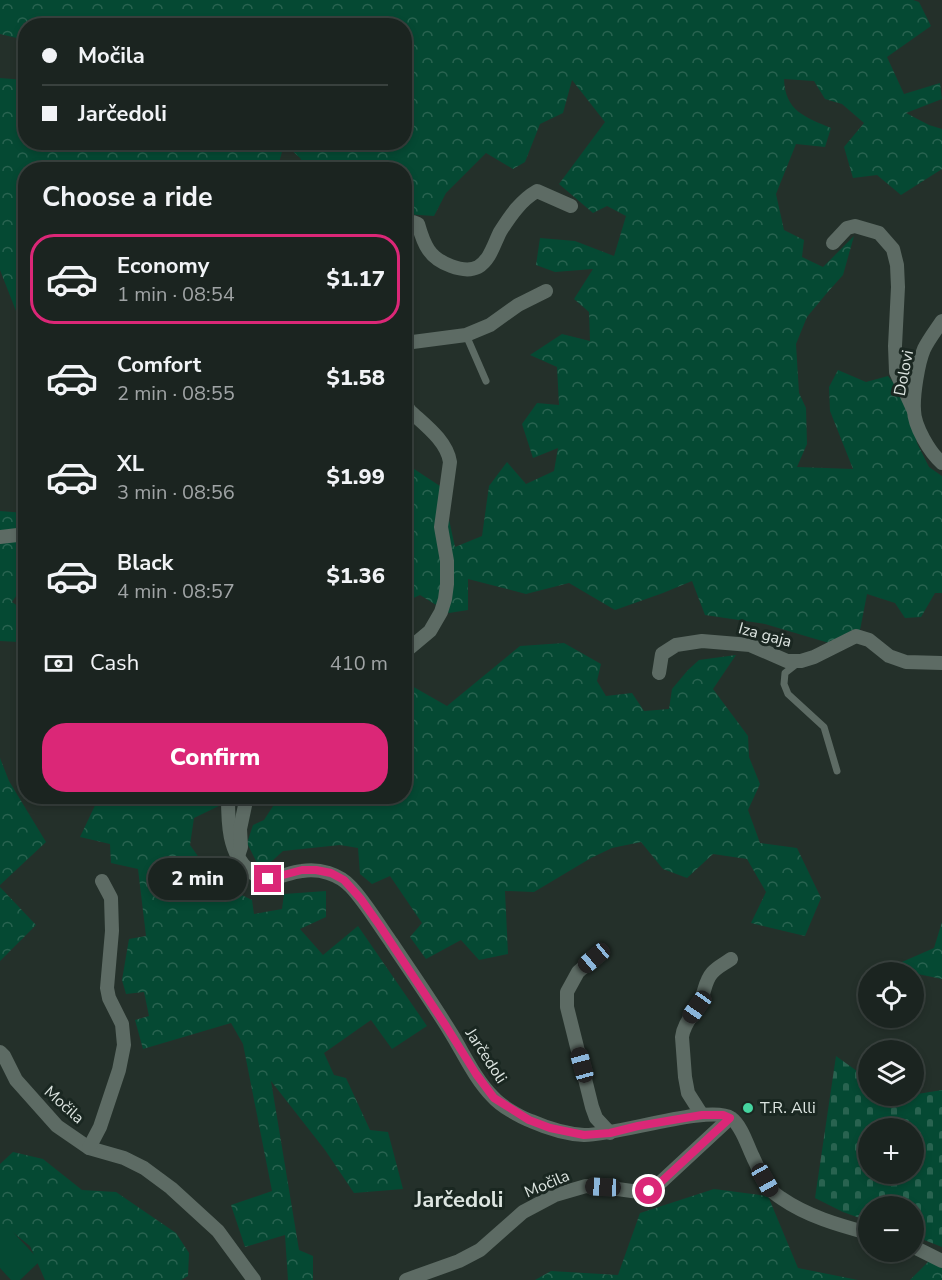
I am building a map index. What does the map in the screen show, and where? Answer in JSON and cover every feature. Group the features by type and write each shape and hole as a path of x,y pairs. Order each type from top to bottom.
{"street":[{"path":"412,222 418,224 431,255 444,263 465,269 477,267 487,259 514,212 537,191 571,206"},
{"path":"833,243 847,228 855,225 879,233 893,249 897,265 896,372 914,411"},
{"path":"412,342 466,335 490,325 518,305 546,291"},
{"name":"Dolovi","path":"942,321 924,350 916,383 914,411 933,456 942,463"},
{"path":"412,413 446,447 450,462 441,526 447,561 447,584 444,599 441,612 430,631 412,646"},
{"path":"0,537 18,535"},
{"name":"Iza gaja","path":"659,673 662,654 676,645 702,641 750,645 787,661 801,661 856,636 869,640 889,656 906,662 942,663"},
{"path":"228,804 231,836 238,857"},
{"path":"238,857 241,847 240,829 245,804"},
{"name":"Jarčedoli","path":"238,857 244,866 262,879 302,870 316,870 331,873 344,880 380,926 494,1098 529,1120 550,1128 584,1135 610,1133 702,1115 723,1115 730,1118"},
{"path":"89,1148 100,1127 119,1070 124,1046 122,1024 109,998 107,988 112,931 111,898 102,881"},
{"path":"594,958 578,972 567,992 567,1007 592,1107 596,1118 610,1133"},
{"path":"702,1115 688,1093 683,1031 700,1003 710,976 731,959"},
{"name":"Močila","path":"0,1053 4,1056 16,1080 57,1126 89,1148 124,1158 144,1167 171,1188 218,1232 254,1280"},
{"path":"730,1118 739,1128 771,1191 814,1216 858,1230"},
{"name":"Močila","path":"406,1280 459,1262 480,1250 523,1212 555,1194 586,1186 649,1191 730,1118"},
{"path":"924,1252 942,1261"}],"lane":[{"path":"466,335 486,381"},
{"path":"801,661 785,673 784,684 788,694 824,727 837,771"}],"green space":[{"path":"0,0 913,0 919,2 931,26 887,57 904,94 940,83 942,99 906,113 942,129 942,169 901,195 877,175 853,178 844,147 864,123 842,104 825,99 814,81 784,79 785,90 792,106 805,116 831,128 825,147 796,144 776,194 784,230 804,240 802,257 823,267 854,236 843,275 807,317 796,344 799,393 806,408 807,444 797,467 853,469 830,411 829,387 838,370 866,382 888,376 909,402 917,443 929,467 942,476 942,593 935,593 921,617 905,618 895,603 867,594 860,630 829,643 765,624 705,615 692,581 615,610 569,583 526,594 468,579 468,610 449,613 420,595 412,599 412,468 446,490 448,515 455,547 482,536 489,486 507,462 526,484 554,471 558,448 533,458 522,424 537,403 559,405 557,367 530,355 562,334 590,341 589,312 574,299 593,269 555,272 536,265 540,238 575,241 614,256 626,216 607,206 593,213 559,184 605,122 572,80 563,113 540,124 525,162 513,169 486,153 446,193 434,216 412,214 412,162 300,162 301,159 291,150 412,150 412,18 18,18 18,38 0,34"},
{"path":"0,78 18,79 18,150 280,150 282,152 279,162 18,162 18,316 0,270"},
{"path":"0,511 18,512 18,593 12,602 18,606 18,642 0,641"},
{"path":"564,643 601,664 597,681 606,696 632,693 644,711 669,709 672,689 699,660 736,655 713,689 748,736 749,757 760,784 748,810 760,843 797,848 821,898 805,936 751,923 766,892 747,859 713,854 687,878 663,869 641,842 612,848 534,892 505,891 508,954 479,960 461,940 426,959 410,937 422,923 390,876 372,884 360,874 358,848 340,845 283,851 261,871 247,843 253,825 264,820 274,804 412,804 412,686 447,706 520,646"},
{"path":"0,758 18,796 18,804 23,804 46,842 0,885"},
{"path":"96,804 223,804 194,818 190,845 217,883 252,900 254,914 282,909 284,894 326,891 326,917 300,929 323,955 358,926 427,1026 392,1049 371,1020 324,1053 334,1075 346,1078 370,1130 388,1132 403,1189 354,1193 325,1150 271,1081 299,1250 313,1256 313,1280 288,1280 285,1235 245,1247 231,1205 272,1191 243,1044 231,1023 143,1049 135,1020 149,1016 144,992 126,994 122,980 129,939 146,936 138,869 111,863 110,844 80,837"},
{"path":"0,887 36,925 0,961"},
{"path":"942,922 942,979 924,975 924,962 902,962 934,948"},
{"path":"836,1056 858,1072 858,1106 924,1106 924,1093 942,1090 942,1247 924,1240 924,1196 858,1196 858,1217 815,1198"},
{"path":"13,1152 43,1159 82,1190 116,1192 176,1233 189,1253 188,1276 181,1280 45,1280 30,1246 0,1222 0,1164"},
{"path":"714,1189 768,1196 798,1268 858,1280 535,1280 551,1271 618,1275 640,1213"},
{"path":"0,1218 40,1261 20,1280 11,1280 0,1268"},
{"path":"932,1258 942,1263 942,1280 910,1280"}],"place":[{"name":"T.R. Alli","path":"748,1108"}],"district":[{"name":"Jarčedoli","path":"459,1200"}],"route":[{"path":"268,879 302,870 316,870 331,873 344,880 380,926 494,1098 529,1120 550,1128 584,1135 610,1133 702,1115 723,1115 730,1118 649,1191"}]}
